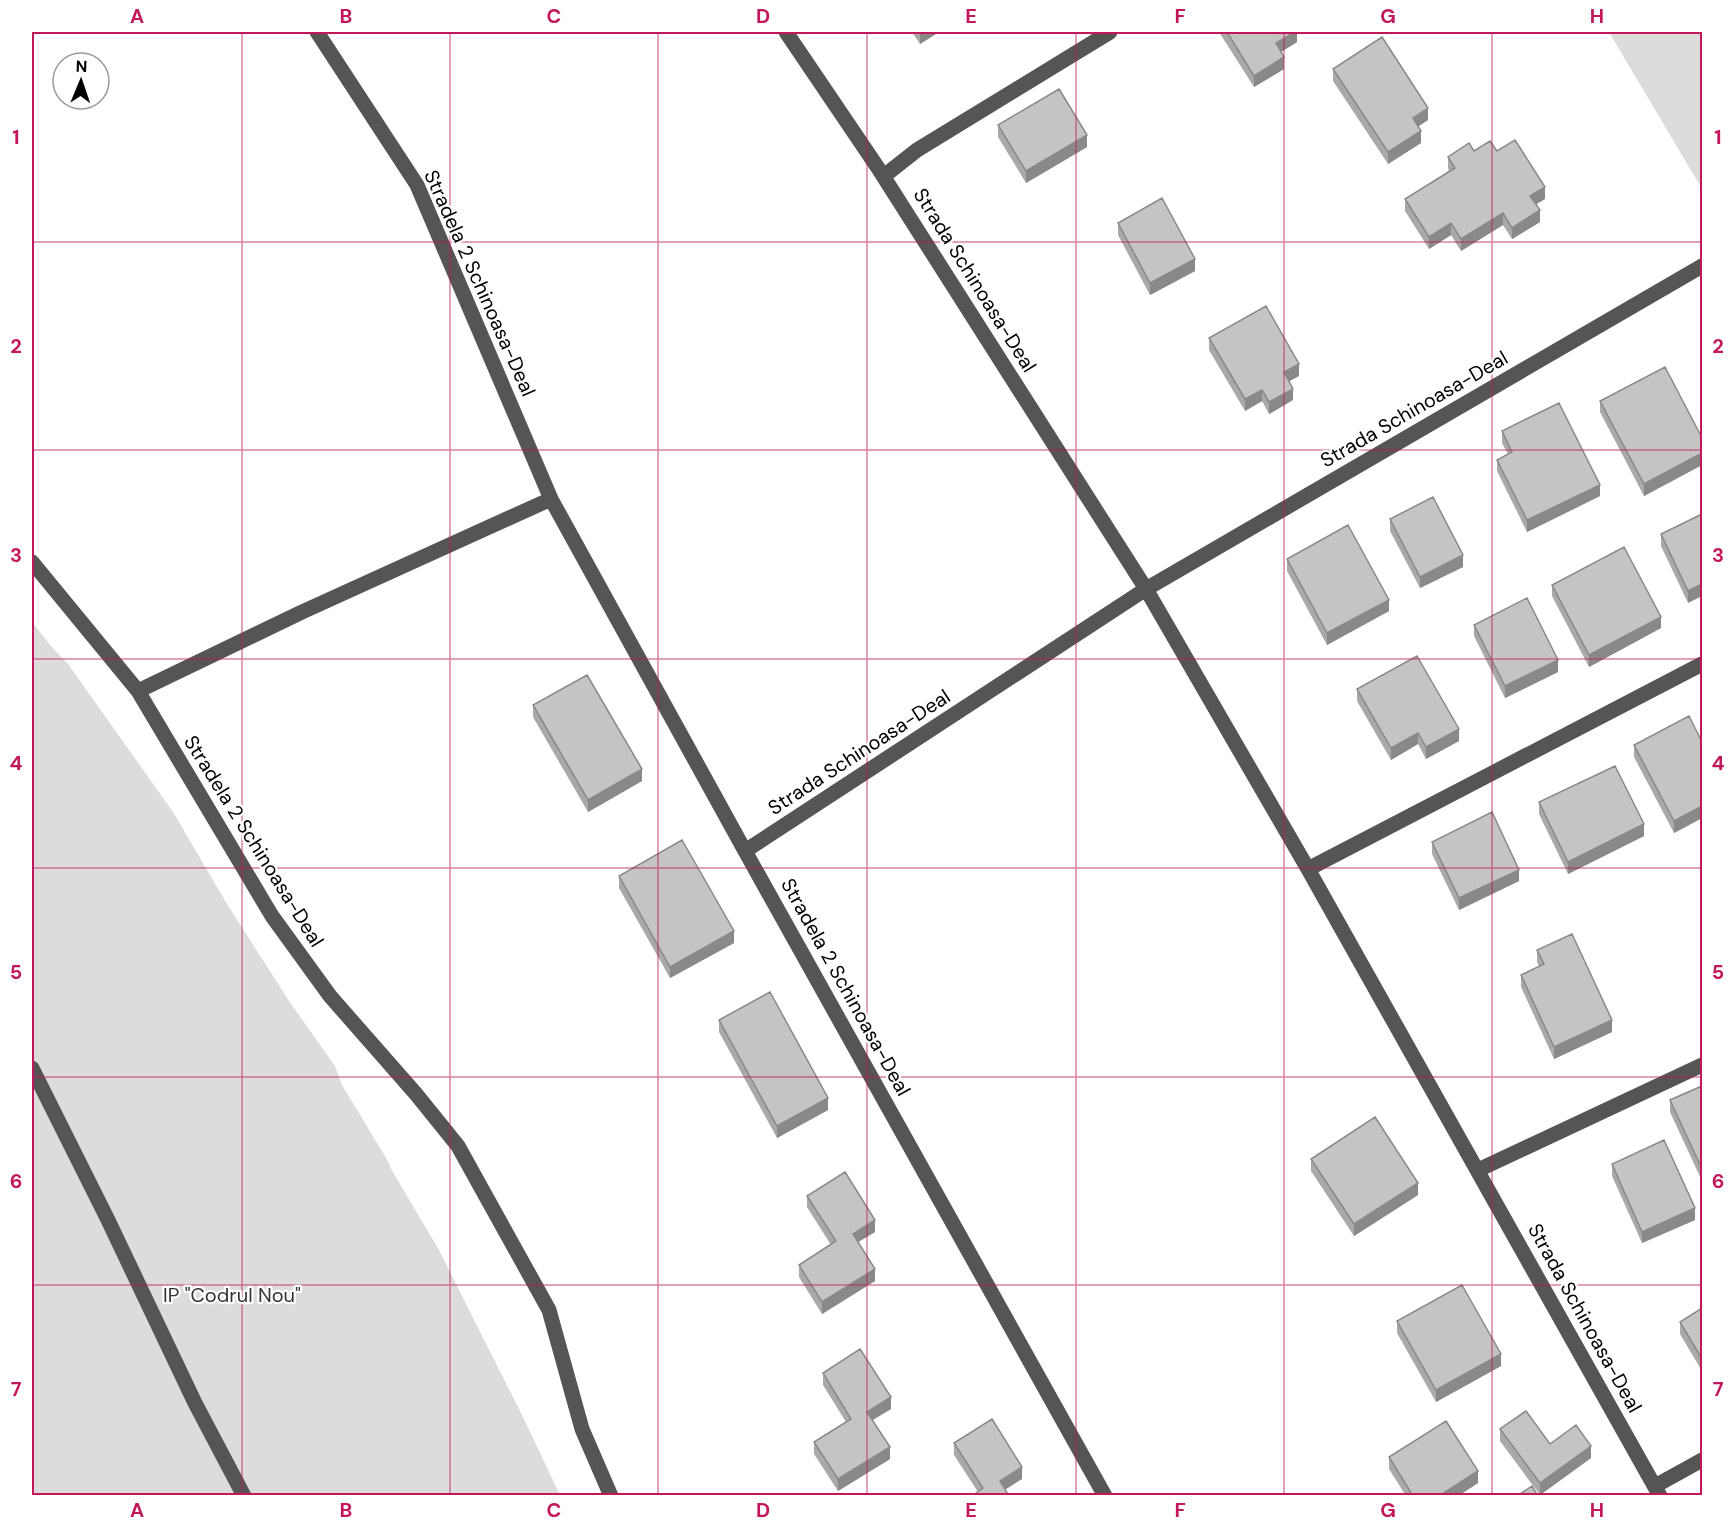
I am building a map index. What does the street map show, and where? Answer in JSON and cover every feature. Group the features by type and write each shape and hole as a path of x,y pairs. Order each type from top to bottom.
{"street":[{"name":"Stradela 2 Schinoasa-Deal","path":"317,32 417,185 551,499 1105,1496"},
{"name":"Strada Schinoasa-Deal","path":"786,32 884,176 1146,589 1308,868 1657,1491 1702,1460"},
{"path":"884,176 917,150 1110,32"},
{"name":"Strada Schinoasa-Deal","path":"745,851 1146,589 1702,266"},
{"path":"138,691 302,612 551,499"},
{"name":"Stradela 2 Schinoasa-Deal","path":"32,562 138,691 272,916 330,996 416,1094 458,1146 549,1310 582,1429 611,1496"},
{"path":"1308,868 1702,664"},
{"path":"1478,1170 1702,1065"},
{"path":"32,1068 108,1220 195,1403 244,1496"}],"green space":[{"path":"1609,32 1702,32 1702,189"},
{"name":"IP \"Codrul Nou\"","path":"32,622 68,664 173,812 227,904 289,1001 335,1066 342,1085 439,1250 560,1495 32,1495"}],"building":[{"path":"1227,32 1295,32 1276,43 1284,57 1254,76"},
{"path":"1382,37 1428,108 1413,118 1421,131 1388,152 1333,69"},
{"path":"1059,89 1087,135 1026,171 998,125"},
{"path":"1515,140 1545,187 1530,196 1540,210 1512,228 1503,213 1461,239 1451,223 1429,237 1405,199 1455,168 1448,157 1469,143 1474,151 1490,141 1497,151"},
{"path":"1162,198 1195,259 1150,283 1118,223"},
{"path":"1266,306 1299,364 1284,372 1293,389 1269,402 1262,390 1245,399 1209,338"},
{"path":"1665,367 1702,438 1702,453 1644,484 1600,401"},
{"path":"1559,403 1600,485 1527,520 1497,460 1512,452 1502,431"},
{"path":"1433,497 1463,555 1420,577 1390,519"},
{"path":"1702,514 1702,584 1688,591 1661,534"},
{"path":"1348,525 1389,600 1327,633 1287,559"},
{"path":"1624,547 1661,617 1589,655 1552,585"},
{"path":"1527,598 1558,660 1505,686 1474,625"},
{"path":"1417,656 1459,729 1426,747 1418,733 1391,748 1357,689"},
{"path":"587,675 642,769 588,800 533,705"},
{"path":"1689,716 1702,742 1702,806 1674,821 1634,745"},
{"path":"1615,766 1644,824 1568,862 1539,802"},
{"path":"1492,812 1519,870 1459,898 1432,842"},
{"path":"682,840 734,931 670,967 619,876"},
{"path":"1572,934 1612,1020 1554,1047 1521,975 1544,964 1537,950"},
{"path":"770,992 828,1098 777,1126 719,1020"},
{"path":"1702,1086 1702,1169 1670,1100"},
{"path":"1375,1117 1418,1183 1354,1224 1311,1159"},
{"path":"1664,1140 1695,1208 1642,1232 1612,1164"},
{"path":"845,1172 875,1220 853,1234 875,1269 822,1302 799,1265 836,1241 807,1196"},
{"path":"1462,1285 1501,1354 1436,1390 1397,1321"},
{"path":"1702,1308 1702,1359 1680,1322"},
{"path":"860,1349 891,1397 867,1412 890,1447 838,1479 814,1442 851,1419 823,1373"},
{"path":"1526,1411 1550,1444 1576,1425 1591,1446 1540,1483 1500,1429"},
{"path":"992,1419 1022,1467 1000,1481 1009,1496 972,1496 983,1488 954,1443"},
{"path":"1446,1421 1478,1471 1439,1496 1413,1496 1389,1457"},
{"path":"1532,1486 1538,1496 1517,1496"}]}
